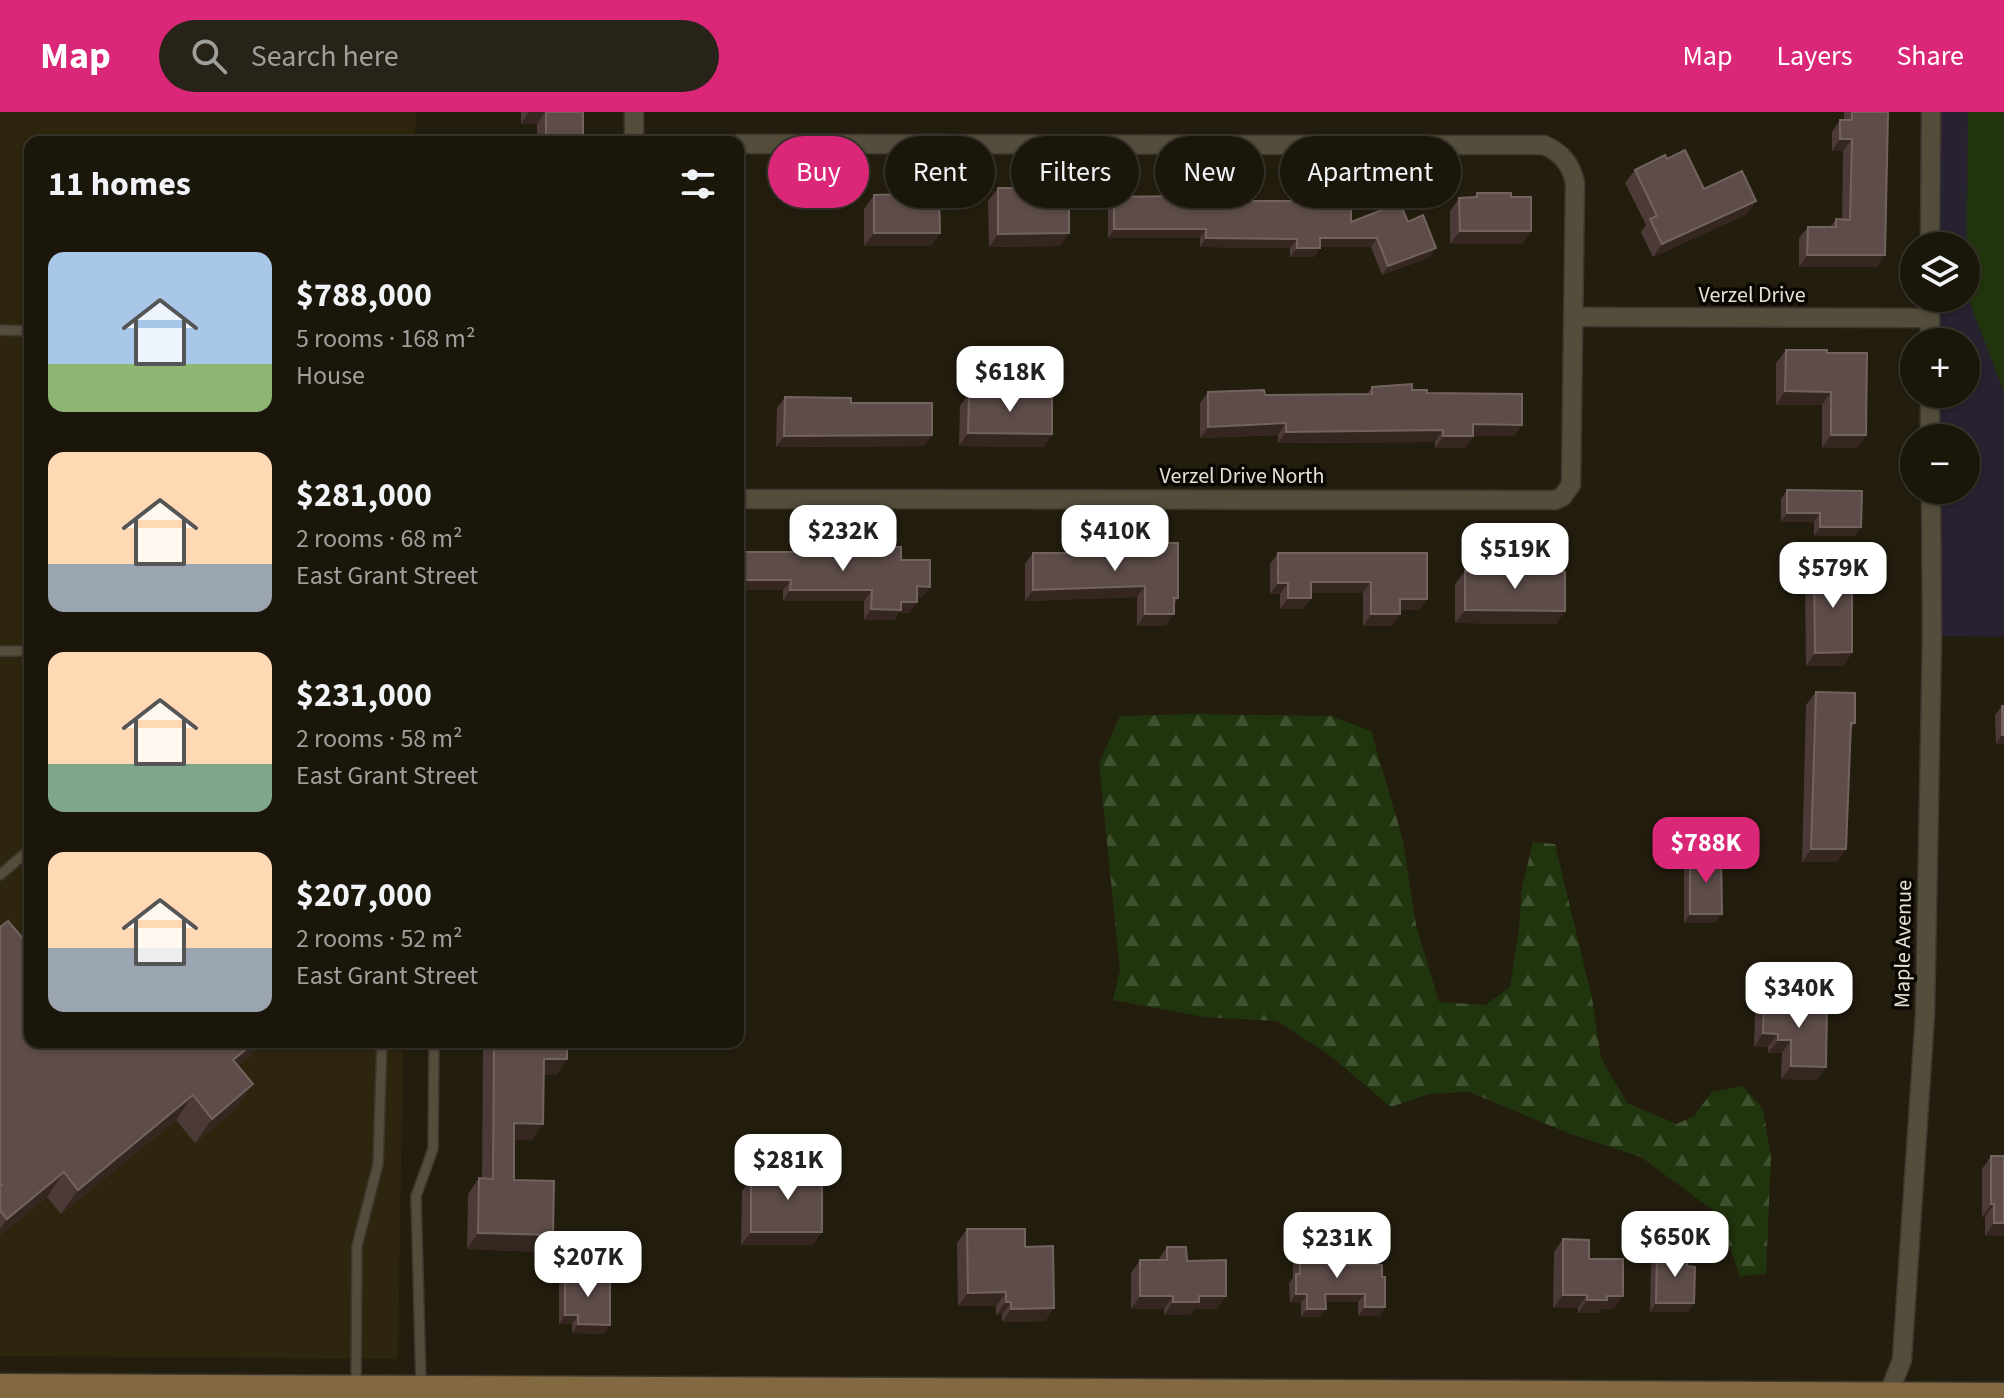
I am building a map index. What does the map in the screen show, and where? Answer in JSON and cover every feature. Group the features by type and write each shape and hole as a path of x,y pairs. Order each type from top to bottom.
{"main road":[{"path":"0,1386 356,1387 530,1394 2004,1395"}],"street":[{"path":"634,112 634,136"},
{"path":"1930,232 1931,112"},
{"name":"Verzel Drive North","path":"744,144 1544,145 1562,156 1575,183 1571,485 1562,497 1555,500 744,499"},
{"path":"1930,312 1930,328"},
{"name":"Verzel Drive","path":"1575,317 1930,318"},
{"name":"Maple Avenue","path":"1887,1397 1902,1360 1925,1015 1932,636 1931,504"}],"lane":[{"path":"0,330 24,331"},
{"path":"0,651 24,651"},
{"path":"0,875 24,854"},
{"path":"0,857 8,867"},
{"path":"356,1387 357,1246 378,1164 382,1048"},
{"path":"421,1388 416,1196 433,1149 434,1048"}],"shaded area":[{"path":"0,112 416,112 415,136 24,136 24,1048 403,1048 398,1359 0,1356"},
{"path":"1934,112 2004,112 2004,637 1932,636 1932,504 1980,504 1980,424 1932,424 1932,408 1980,408 1980,328 1933,328 1933,312 1980,312 1980,232 1933,232"}],"green space":[{"path":"1968,112 2004,112 2004,392 1973,312 1980,312 1980,232 1967,232"},
{"path":"1120,716 1331,716 1371,731 1403,840 1416,925 1439,1002 1485,1005 1510,987 1522,887 1533,842 1555,844 1592,998 1601,1058 1627,1103 1677,1124 1694,1116 1712,1092 1743,1086 1763,1109 1771,1157 1766,1274 1740,1276 1718,1214 1641,1157 1568,1133 1469,1092 1429,1094 1391,1107 1328,1054 1277,1021 1204,1017 1113,1000 1120,970 1099,763"}],"building":[{"path":"546,112 583,112 583,136 546,136"},
{"path":"1852,112 1888,112 1885,255 1807,255 1808,227 1836,227 1836,219 1850,220 1852,139 1840,139 1840,120 1852,120"},
{"path":"1685,150 1704,189 1742,171 1756,201 1662,244 1650,219 1657,216 1635,170 1665,155 1667,159"},
{"path":"998,188 1011,188 1011,208 1069,208 1069,233 998,234"},
{"path":"1477,193 1511,193 1511,197 1531,197 1531,231 1460,231 1461,198 1477,197"},
{"path":"874,195 885,195 885,208 939,208 940,233 874,233"},
{"path":"1155,196 1155,208 1264,208 1264,201 1280,201 1280,208 1351,208 1351,222 1387,208 1402,208 1408,222 1423,215 1436,248 1388,266 1377,238 1320,238 1320,248 1297,248 1297,239 1206,238 1206,229 1114,229 1114,208 1139,208 1139,197"},
{"path":"1786,350 1867,353 1866,435 1831,435 1831,392 1785,391"},
{"path":"1412,384 1412,390 1427,390 1427,393 1522,394 1522,425 1473,424 1473,436 1443,436 1443,430 1286,432 1286,423 1208,427 1208,392 1264,390 1265,395 1372,394 1372,387"},
{"path":"969,393 1052,394 1052,434 968,433"},
{"path":"785,397 851,398 851,403 932,403 932,435 784,436"},
{"path":"1787,490 1862,491 1861,527 1820,527 1820,513 1787,513"},
{"path":"1146,543 1178,543 1178,598 1174,598 1174,614 1145,614 1145,586 1033,590 1033,553 1146,553"},
{"path":"872,547 901,547 901,560 930,560 930,587 917,586 917,602 901,602 901,610 871,609 872,590 790,590 791,580 744,580 744,552 872,556"},
{"path":"1278,553 1427,553 1427,599 1400,599 1400,614 1371,614 1371,582 1311,582 1311,598 1288,598 1288,583 1278,583"},
{"path":"1814,568 1852,568 1852,652 1815,653"},
{"path":"1465,571 1565,572 1565,611 1465,610"},
{"path":"1816,692 1855,693 1846,849 1811,849"},
{"path":"2004,706 2004,735 2002,735"},
{"path":"1690,856 1721,856 1722,914 1690,914"},
{"path":"8,921 24,940 24,1048 248,1048 233,1060 253,1084 212,1119 193,1095 78,1190 64,1172 7,1219 0,1211 0,927"},
{"path":"1764,1000 1807,1000 1807,1005 1827,1006 1826,1067 1791,1066 1791,1040 1778,1040 1778,1034 1763,1033"},
{"path":"494,1048 567,1048 567,1059 544,1059 543,1124 514,1123 514,1180 554,1181 553,1235 478,1233 479,1178 493,1179"},
{"path":"1991,1156 2004,1156 2004,1223 1994,1223"},
{"path":"774,1169 822,1169 822,1232 751,1232 751,1178 774,1178"},
{"path":"967,1229 1025,1229 1025,1247 1053,1246 1054,1308 1011,1309 1011,1302 1006,1302 1006,1292 968,1293"},
{"path":"1563,1239 1589,1240 1589,1259 1623,1259 1623,1296 1587,1300 1587,1295 1563,1295"},
{"path":"1299,1246 1323,1246 1328,1265 1382,1265 1385,1307 1365,1307 1365,1294 1325,1294 1326,1309 1307,1309 1307,1294 1296,1294 1296,1274 1300,1274"},
{"path":"1167,1247 1186,1247 1187,1261 1226,1260 1226,1296 1199,1296 1199,1302 1173,1302 1173,1296 1140,1296 1140,1260 1167,1260"},
{"path":"1657,1252 1687,1253 1687,1266 1695,1267 1694,1303 1656,1303"},
{"path":"565,1275 610,1275 610,1325 578,1324 578,1315 565,1315"}]}
